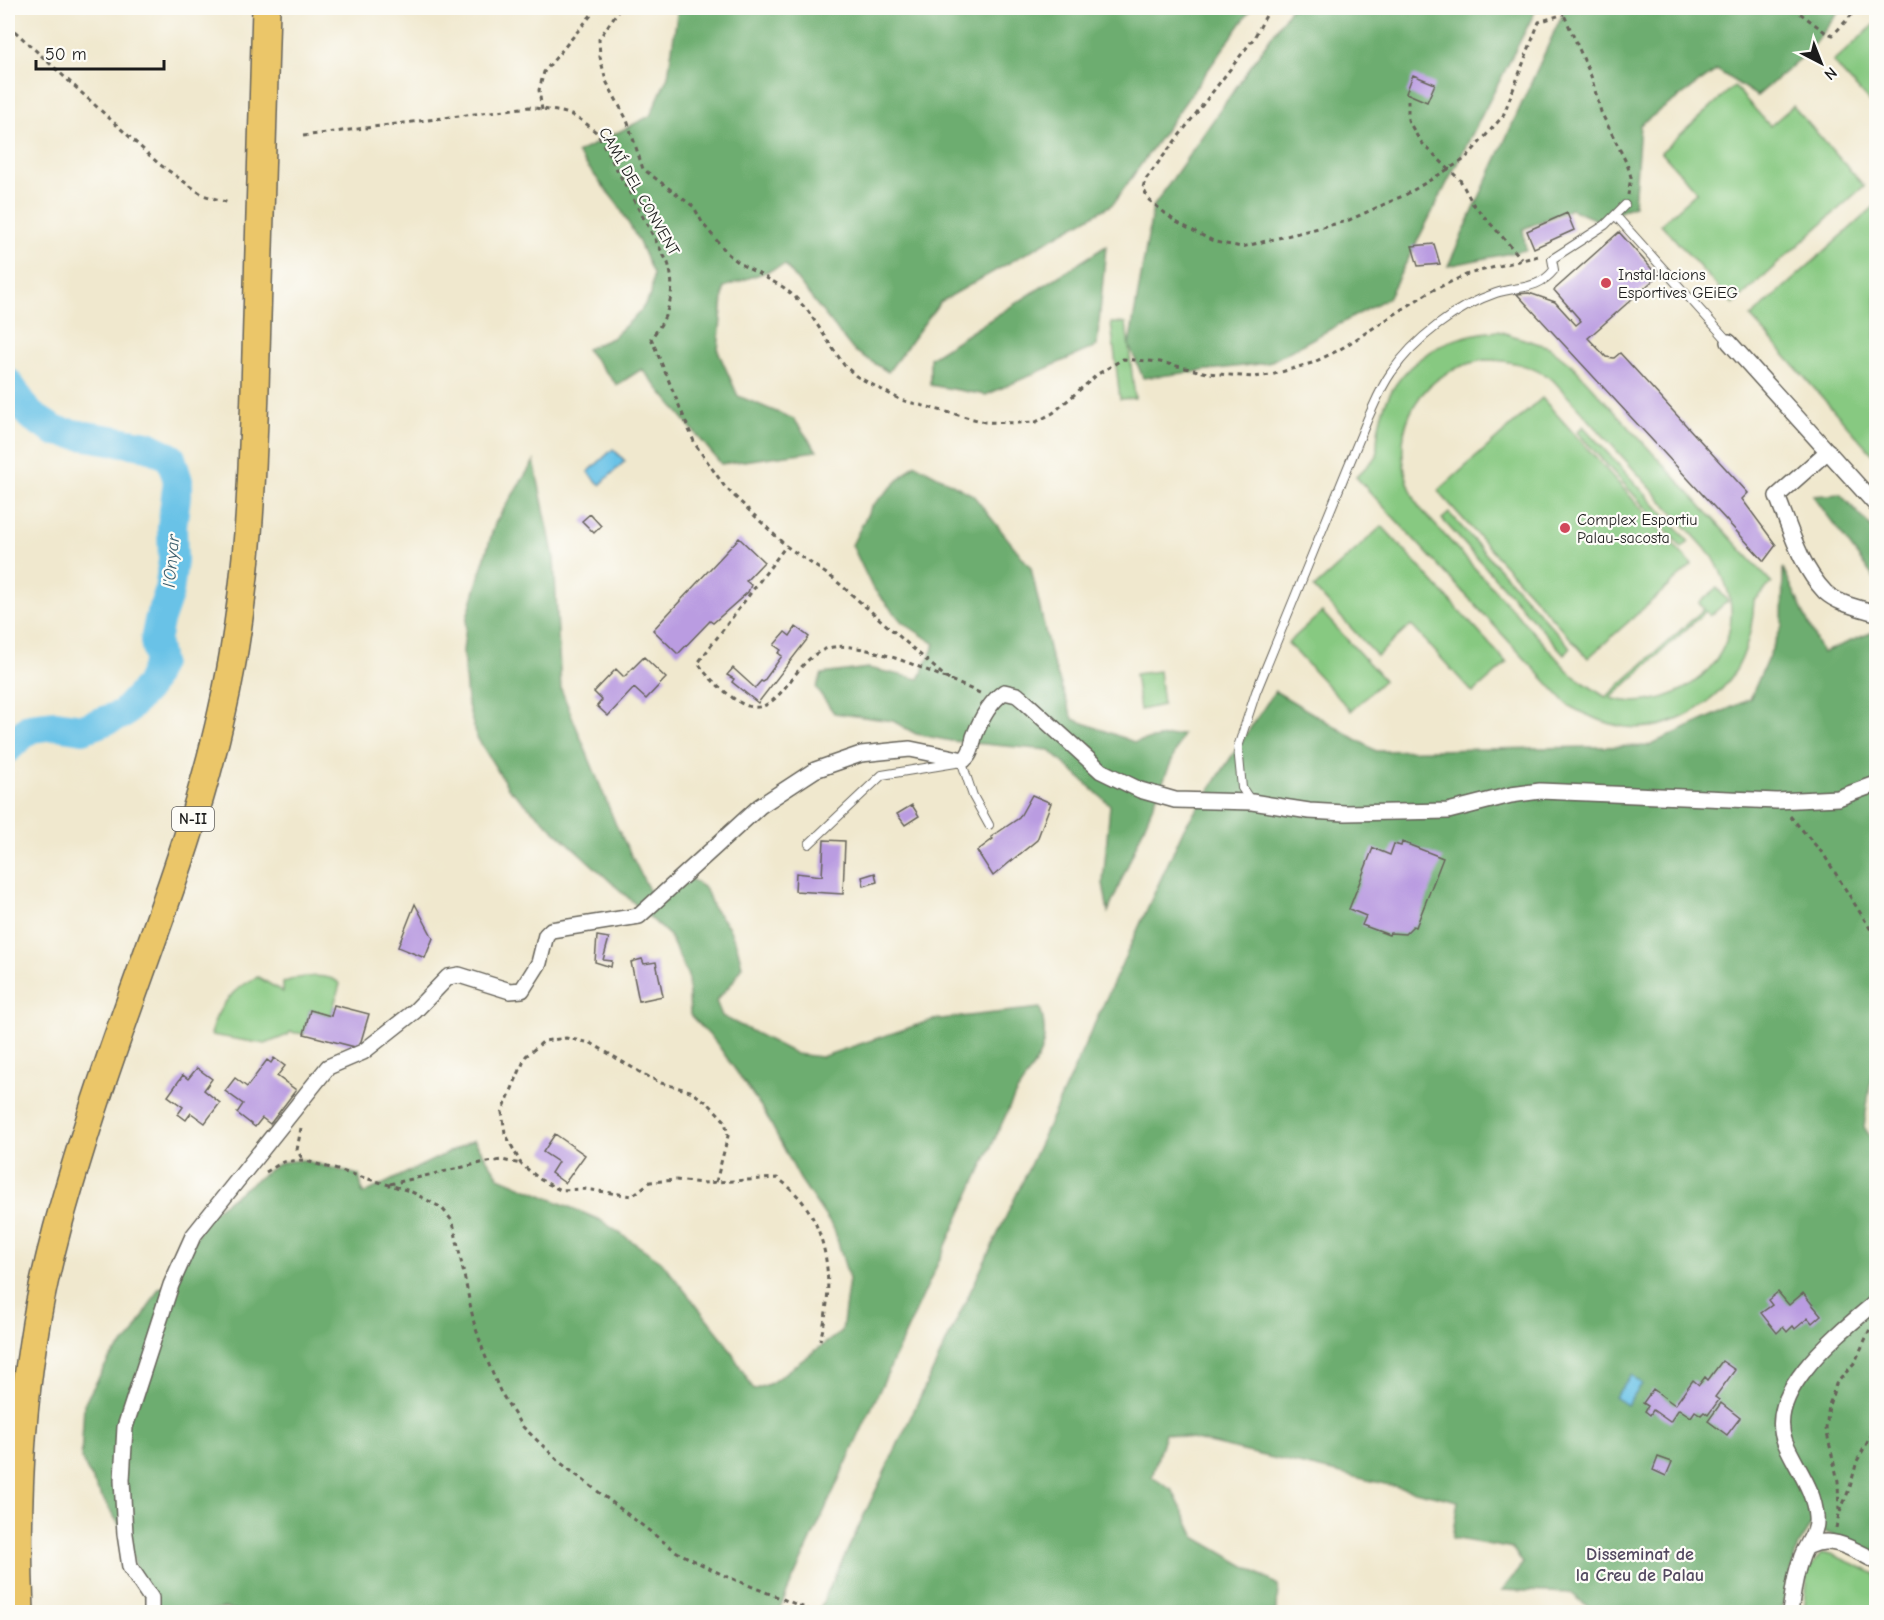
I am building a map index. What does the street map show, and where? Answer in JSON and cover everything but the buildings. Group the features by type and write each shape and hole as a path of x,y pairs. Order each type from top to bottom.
{"highway":[{"name":"N-II","path":"20,1612 21,1456 33,1339 46,1276 90,1119 188,837 223,712 235,645 246,564 253,464 266,8"}],"street":[{"path":"1729,342 1876,505"},
{"path":"1828,451 1777,496 1803,561 1826,593 1849,605 1876,613"},
{"path":"151,1612 151,1598 130,1566 122,1480 125,1427 171,1285 182,1257 207,1216 328,1067 363,1052 415,1011 448,977 459,975 510,991 522,990 539,963 546,935 551,930 639,915 760,806 814,770 861,754 910,749 963,761 970,753 975,735 994,699 1004,692 1017,695 1101,771 1140,790 1175,801 1251,802 1309,811 1345,813 1448,811 1511,795 1540,791 1777,801 1838,798 1876,784"},
{"path":"1790,1612 1801,1556 1809,1546 1817,1520 1812,1494 1784,1440 1781,1416 1791,1388 1836,1336 1876,1302"},
{"path":"1809,1546 1820,1540 1833,1541 1876,1561"}],"lane":[{"path":"1251,802 1242,788 1238,747 1256,692 1379,393 1398,363 1439,326 1468,306 1496,293 1544,282 1554,270 1552,259 1605,225 1625,205"},
{"path":"1615,215 1729,342"},
{"path":"809,844 882,775 963,761 973,796 989,825"}],"path":[{"path":"542,110 539,90 544,72 597,8"},
{"path":"620,8 599,39 600,57 606,81 627,120 643,169 694,207 703,224 728,254 742,265 783,287 795,297 808,311 844,365 856,376 901,400 985,422 1035,422 1053,413 1098,374 1124,359 1160,362 1207,373 1252,377 1271,375 1312,363 1339,351 1431,291 1468,274 1540,254 1552,259"},
{"path":"1270,8 1254,38 1158,162 1145,180 1143,188 1149,200 1176,222 1215,242 1242,247 1347,221 1407,194 1465,159 1503,116 1539,22 1564,14"},
{"path":"1561,8 1591,76 1601,112 1623,154 1631,177 1625,205"},
{"path":"1793,8 1825,32 1833,34 1858,8"},
{"path":"8,25 159,164 203,195 230,203"},
{"path":"1408,100 1408,120 1420,141 1460,180 1473,204 1522,259"},
{"name":"CAMÍ DEL CONVENT","path":"303,136 528,107 564,111 582,120 597,133 668,263 673,277 674,292 658,329 651,338 695,444 725,487 786,546 834,579 949,680"},
{"path":"786,546 698,663 708,678 741,704 750,709 760,709 773,701 808,658 818,651 838,646 877,653 994,699"},
{"path":"1777,801 1824,855 1876,938"},
{"path":"716,1182 728,1136 725,1121 719,1113 690,1091 662,1083 591,1043 578,1039 544,1041 526,1056 502,1112 505,1133 521,1164 541,1180 560,1190 585,1189 632,1196 650,1182 716,1182 777,1178 801,1199 817,1226 825,1253 828,1311 820,1340"},
{"path":"303,1160 421,1196 449,1214 460,1250 474,1323 500,1391 521,1425 562,1464 677,1552 723,1575 815,1612"},
{"path":"389,1185 481,1163 502,1160 521,1164"},
{"path":"1839,1514 1838,1481 1826,1429 1829,1405 1836,1384 1855,1362 1871,1328"},
{"path":"1833,1541 1839,1514 1857,1461 1876,1427"}],"green space":[{"path":"678,8 1252,8 1113,204 940,302 888,372 853,350 785,265 724,287 718,351 738,396 794,419 817,451 721,464 642,369 617,385 586,349 612,338 640,312 651,295 653,274 638,240 618,205 577,153 650,116 668,76"},
{"path":"1291,8 1537,8 1388,298 1268,363 1143,378 1129,345 1153,207"},
{"path":"1565,8 1842,8 1807,53 1757,96 1717,70 1640,125 1634,206 1596,220 1571,209 1523,229 1526,250 1448,266"},
{"path":"1876,23 1876,109 1833,62"},
{"path":"1734,86 1770,126 1793,106 1864,186 1733,304 1661,224 1697,192 1661,152"},
{"path":"1876,205 1876,458 1751,317"},
{"path":"1106,246 1097,346 986,395 930,385 930,358"},
{"path":"1111,323 1126,323 1135,398 1120,399"},
{"path":"1498,331 1549,347 1572,365 1772,583 1754,600 1749,638 1737,667 1727,683 1698,709 1663,724 1625,727 1596,719 1569,706 1356,477 1377,456 1378,429 1385,406 1396,385 1410,367 1428,353 1449,342","holes":["1484,360 1528,367 1553,380 1713,557 1729,595 1731,609 1729,631 1721,651 1709,669 1693,683 1674,694 1653,700 1632,702 1611,698 1706,611 1710,616 1728,601 1717,588 1699,603 1704,609 1606,697 1572,675 1419,507 1408,483 1403,459 1404,436 1410,414 1421,395 1437,379 1458,367"]},
{"name":"Complex Esportiu Palau-sacosta","path":"1542,398 1692,565 1588,658 1438,491"},
{"path":"1583,426 1689,542 1682,548 1577,432"},
{"path":"534,461 554,558 561,689 616,825 655,902 685,875 706,889 713,908 728,926 737,946 742,966 732,983 716,1001 722,1016 796,1054 821,1057 932,1020 1040,1008 1044,1034 1040,1054 1015,1095 778,1612 245,1612 224,1608 199,1612 151,1612 125,1534 98,1491 81,1458 84,1404 109,1359 132,1336 159,1288 171,1285 207,1216 283,1162 303,1160 359,1175 363,1194 474,1140 499,1177 600,1220 661,1261 724,1340 754,1390 771,1383 842,1331 849,1279 834,1229 800,1179 764,1111 715,1041 690,1015 688,976 669,935 509,789 476,736 467,701 463,651 467,617 495,523"},
{"path":"915,464 973,495 1031,568 1051,657 1073,719 1134,742 1183,734 1108,912 1103,883 1110,805 1049,750 951,741 916,734 893,721 834,713 816,688 822,674 868,668 919,679 935,644 902,622 872,587 852,545 871,507"},
{"path":"1840,494 1876,532 1876,581 1813,496"},
{"path":"1449,513 1571,648 1564,654 1442,519"},
{"path":"1382,526 1507,663 1473,693 1411,625 1377,656 1314,588"},
{"path":"1783,568 1822,653 1873,632 1876,601 1876,1067 1872,1072 1864,1127 1876,1145 1876,1553 1810,1526 1798,1545 1781,1612 1595,1612 1571,1593 1502,1590 1523,1564 1513,1549 1452,1538 1458,1501 1165,1433 1152,1477 1173,1491 1195,1537 1278,1585 1277,1612 818,1612 1020,1187 1184,828 1275,691 1376,751 1647,746 1750,699 1782,626"},
{"path":"1322,612 1384,680 1351,711 1288,643"},
{"path":"1159,671 1163,705 1140,710 1135,674"},
{"path":"312,976 335,980 340,984 331,1016 310,1010 304,1034 290,1032 288,1035 265,1044 211,1035 216,1017 227,1000 241,986 258,977 283,992 283,983 296,979"},
{"path":"1821,1554 1831,1554 1876,1574 1876,1612 1804,1612 1808,1570"}],"water":[{"path":"613,449 625,461 600,485 588,472"},
{"path":"1631,1375 1642,1384 1627,1405 1615,1397"}],"waterway":[{"name":"l'Onyar","path":"8,383 30,415 55,431 148,446 171,458 178,481 172,526 173,560 169,592 155,641 159,662 148,687 123,714 83,729 56,725 30,728 8,748"}],"place":[{"name":"Instal·lacions Esportives GEiEG","path":"1606,283"},
{"name":"Complex Esportiu Palau-sacosta","path":"1565,528"}],"district":[{"name":"Disseminat de la Creu de Palau","path":"1640,1564"}]}
